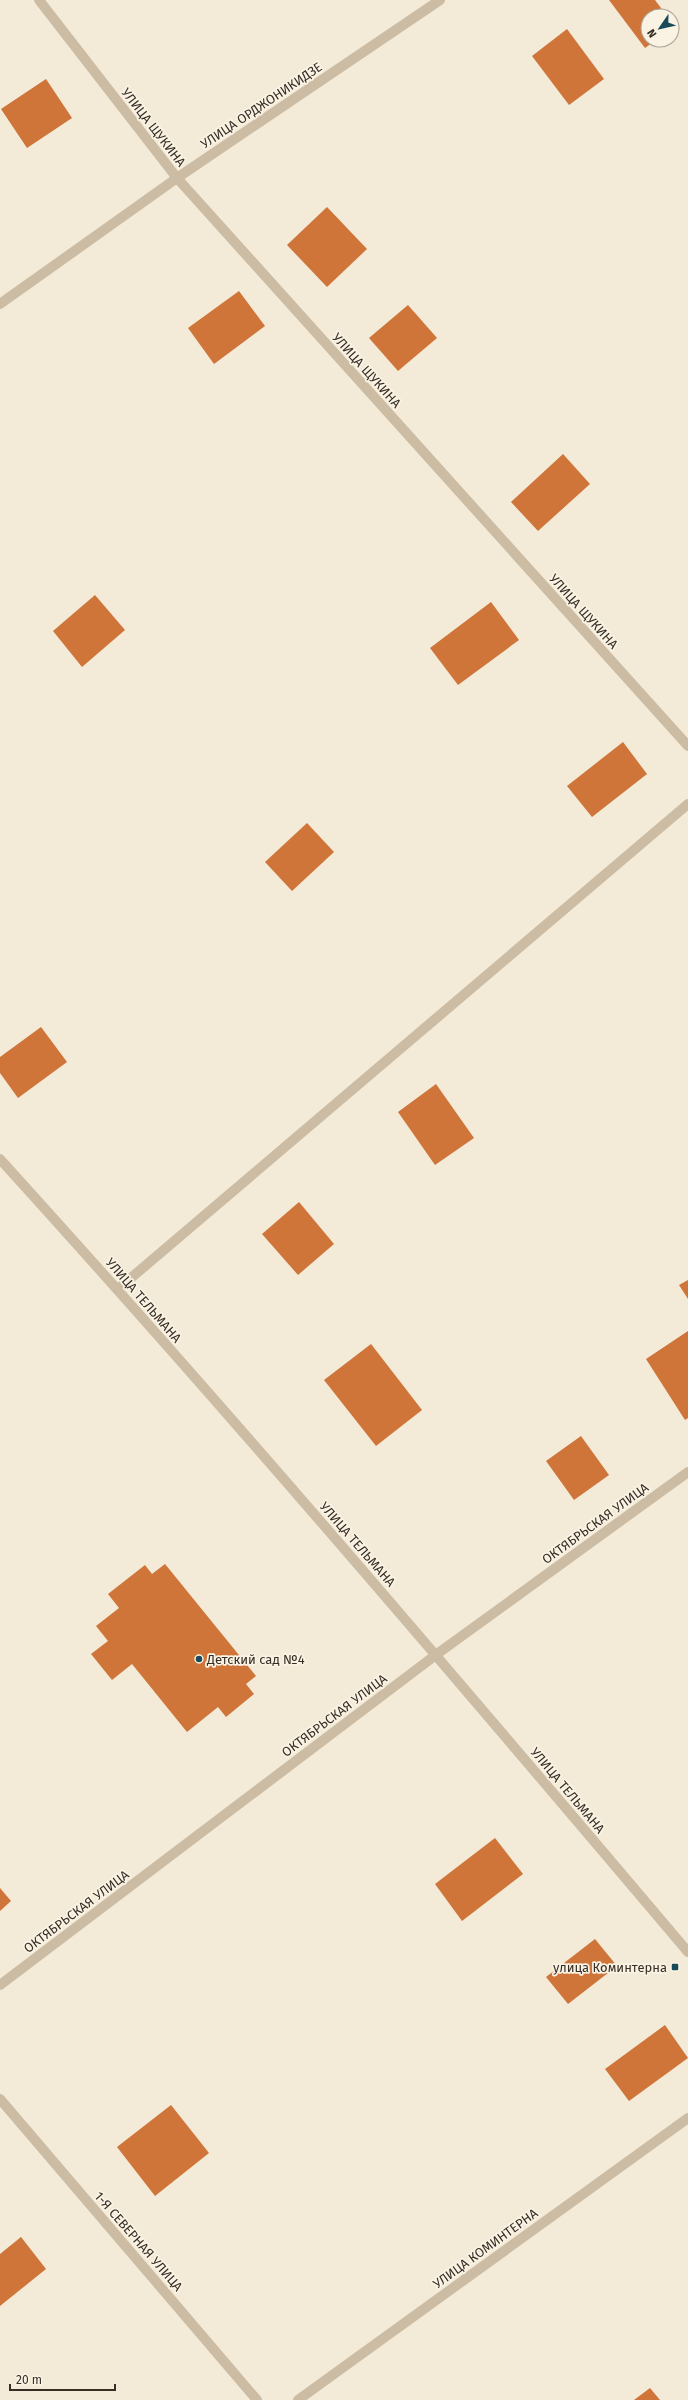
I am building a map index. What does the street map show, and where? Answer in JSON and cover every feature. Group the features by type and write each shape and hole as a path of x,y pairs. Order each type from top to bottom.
{"street":[{"name":"УЛИЦА ЩУКИНА","path":"39,0 177,178 688,746"},
{"name":"УЛИЦА ОРДЖОНИКИДЗЕ","path":"0,304 177,178 440,0"},
{"path":"118,1289 688,804"},
{"name":"УЛИЦА ТЕЛЬМАНА","path":"0,1159 118,1289 437,1654 688,1952"},
{"name":"ОКТЯБРЬСКАЯ УЛИЦА","path":"0,1985 437,1654 688,1472"},
{"name":"1-Я СЕВЕРНАЯ УЛИЦА","path":"0,2099 257,2400"},
{"name":"УЛИЦА КОМИНТЕРНА","path":"298,2400 688,2118"}],"building":[{"path":"609,0 655,0 661,8 640,8 640,41"},
{"path":"567,29 604,79 569,105 532,56"},
{"path":"46,79 72,118 27,148 1,109"},
{"path":"327,207 367,249 327,287 287,245"},
{"path":"239,291 265,326 214,364 188,328"},
{"path":"408,305 437,338 398,371 369,338"},
{"path":"563,454 590,484 538,531 511,502"},
{"path":"95,595 125,630 82,667 53,631"},
{"path":"491,602 519,640 458,685 430,648"},
{"path":"623,742 647,774 592,817 567,786"},
{"path":"307,823 334,852 292,891 265,862"},
{"path":"41,1027 67,1062 18,1098 0,1073 0,1057"},
{"path":"436,1084 474,1138 435,1165 398,1112"},
{"path":"299,1202 334,1244 298,1275 262,1234"},
{"path":"688,1280 688,1299 679,1285"},
{"path":"688,1331 688,1418 685,1420 646,1359"},
{"path":"371,1344 422,1410 376,1446 324,1380"},
{"path":"581,1436 609,1475 574,1500 546,1461"},
{"path":"165,1564 256,1676 246,1684 254,1694 226,1717 218,1707 187,1732 132,1664 112,1680 91,1654 108,1641 96,1626 119,1608 108,1594 145,1565 152,1574"},
{"path":"495,1838 523,1874 462,1921 435,1884"},
{"path":"0,1888 11,1901 0,1911"},
{"path":"595,1939 617,1966 568,2004 546,1977"},
{"path":"665,2025 688,2058 629,2101 605,2069"},
{"path":"171,2105 209,2153 155,2196 117,2147"},
{"path":"21,2237 46,2269 0,2306 0,2254"},
{"path":"650,2388 660,2400 634,2400"}],"place":[{"name":"Детский сад №4","path":"199,1659"},
{"name":"улица Коминтерна","path":"675,1967"}]}
